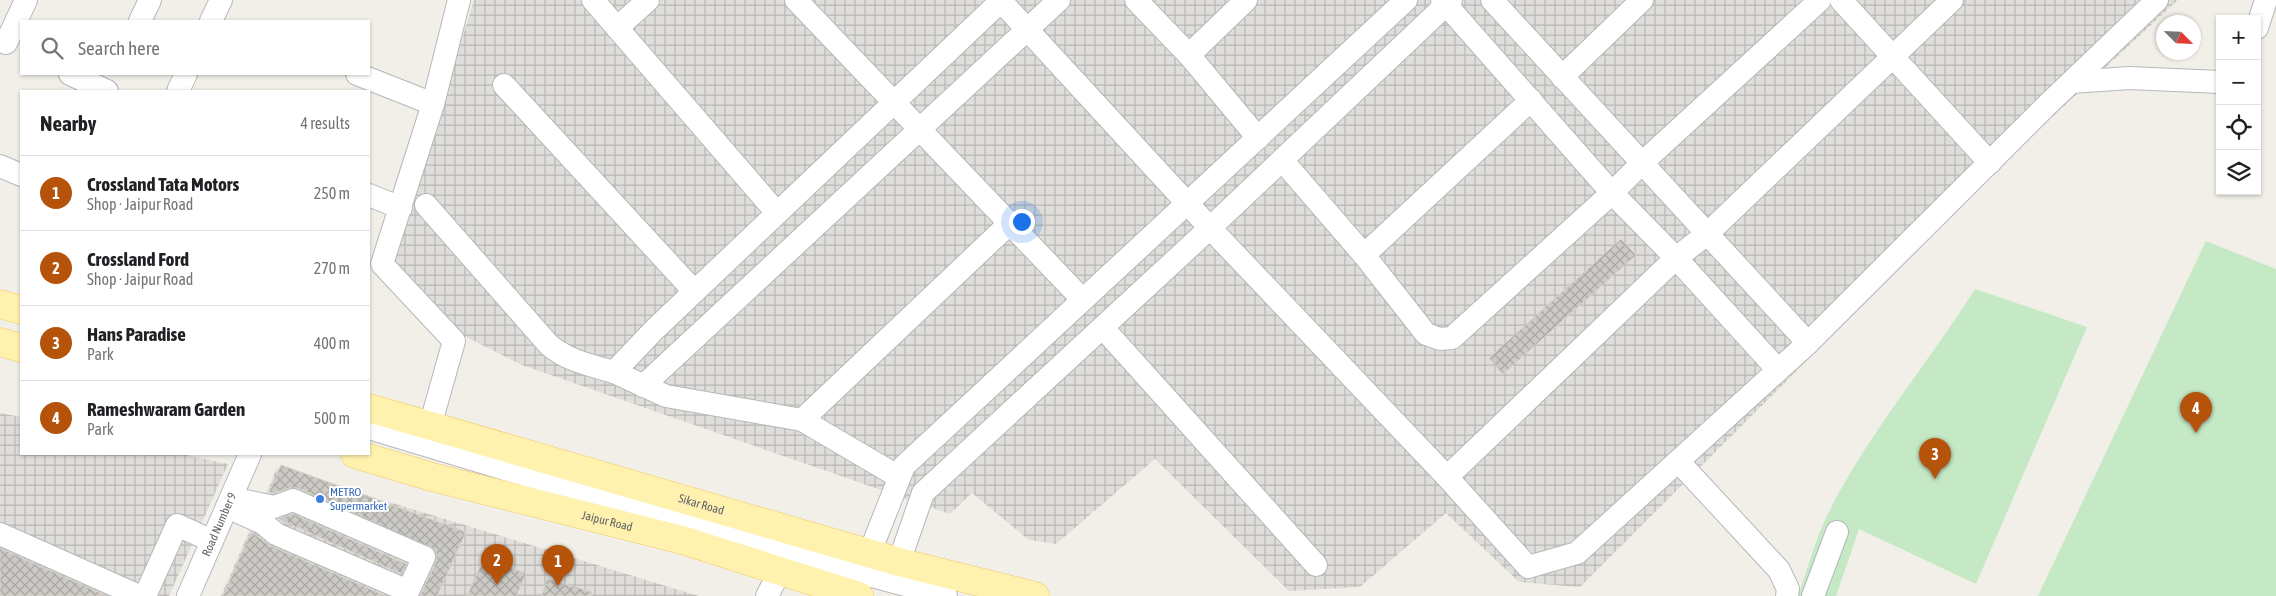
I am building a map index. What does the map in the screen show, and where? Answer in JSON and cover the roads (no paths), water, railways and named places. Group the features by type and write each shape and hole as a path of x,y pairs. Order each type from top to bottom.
{"main road":[{"path":"0,304 20,310"},
{"path":"0,342 20,348"},
{"name":"Sikar Road","path":"370,408 870,552 899,562 1035,596"},
{"name":"Jaipur Road","path":"357,455 432,477 682,540 859,596"}],"street":[{"path":"9,44 26,0"},
{"path":"140,20 150,0"},
{"path":"430,426 454,341 382,264 433,104 459,0"},
{"path":"593,0 777,213"},
{"path":"618,28 648,0"},
{"path":"796,0 1082,299"},
{"path":"614,372 694,291 1001,0 1210,228 1447,476 1528,567 1578,553 1808,343 2157,0"},
{"path":"643,386 1059,0"},
{"path":"1136,0 1189,55 1258,138"},
{"path":"1189,55 1246,0"},
{"path":"870,552 904,466 1406,0"},
{"path":"1492,0 1808,343"},
{"path":"1562,77 1642,0"},
{"path":"1282,160 1364,255 1426,334 1440,339 1452,338 1820,0"},
{"path":"1841,0 1990,163"},
{"path":"1447,476 1676,258 1708,234 1952,0"},
{"path":"2261,16 2266,0"},
{"path":"899,562 923,493 1210,228 1446,1 1612,193 1676,258 1778,370"},
{"path":"72,75 106,90"},
{"path":"108,90 116,75"},
{"path":"178,90 186,75"},
{"path":"360,75 433,104"},
{"path":"2072,82 2129,78 2216,82"},
{"path":"504,85 694,291"},
{"path":"1364,255 1532,100"},
{"path":"0,166 20,175"},
{"path":"370,195 401,208"},
{"path":"426,205 549,345 562,356 614,372 666,396 802,420 899,477"},
{"path":"802,420 1009,224"},
{"path":"0,317 20,323"},
{"path":"1102,328 1316,565"},
{"path":"370,428 761,546 946,596"},
{"name":"Road Number 9","path":"188,596 250,455"},
{"path":"1678,461 1779,570 1786,584 1787,596"},
{"path":"293,500 424,558 408,591 276,534 263,523 229,503 274,507 293,500"},
{"path":"145,596 177,524 212,541"},
{"path":"1813,596 1837,532"},
{"path":"0,534 139,596"},
{"path":"767,596 780,571"}],"place":[{"name":"Rameshwaram Garden","path":"2196,433"},
{"name":"Hans Paradise","path":"1935,479"},
{"name":"METRO Supermarket","path":"320,499"},
{"name":"Crossland Ford","path":"497,585"},
{"name":"Crossland Tata Motors","path":"558,586"}]}
